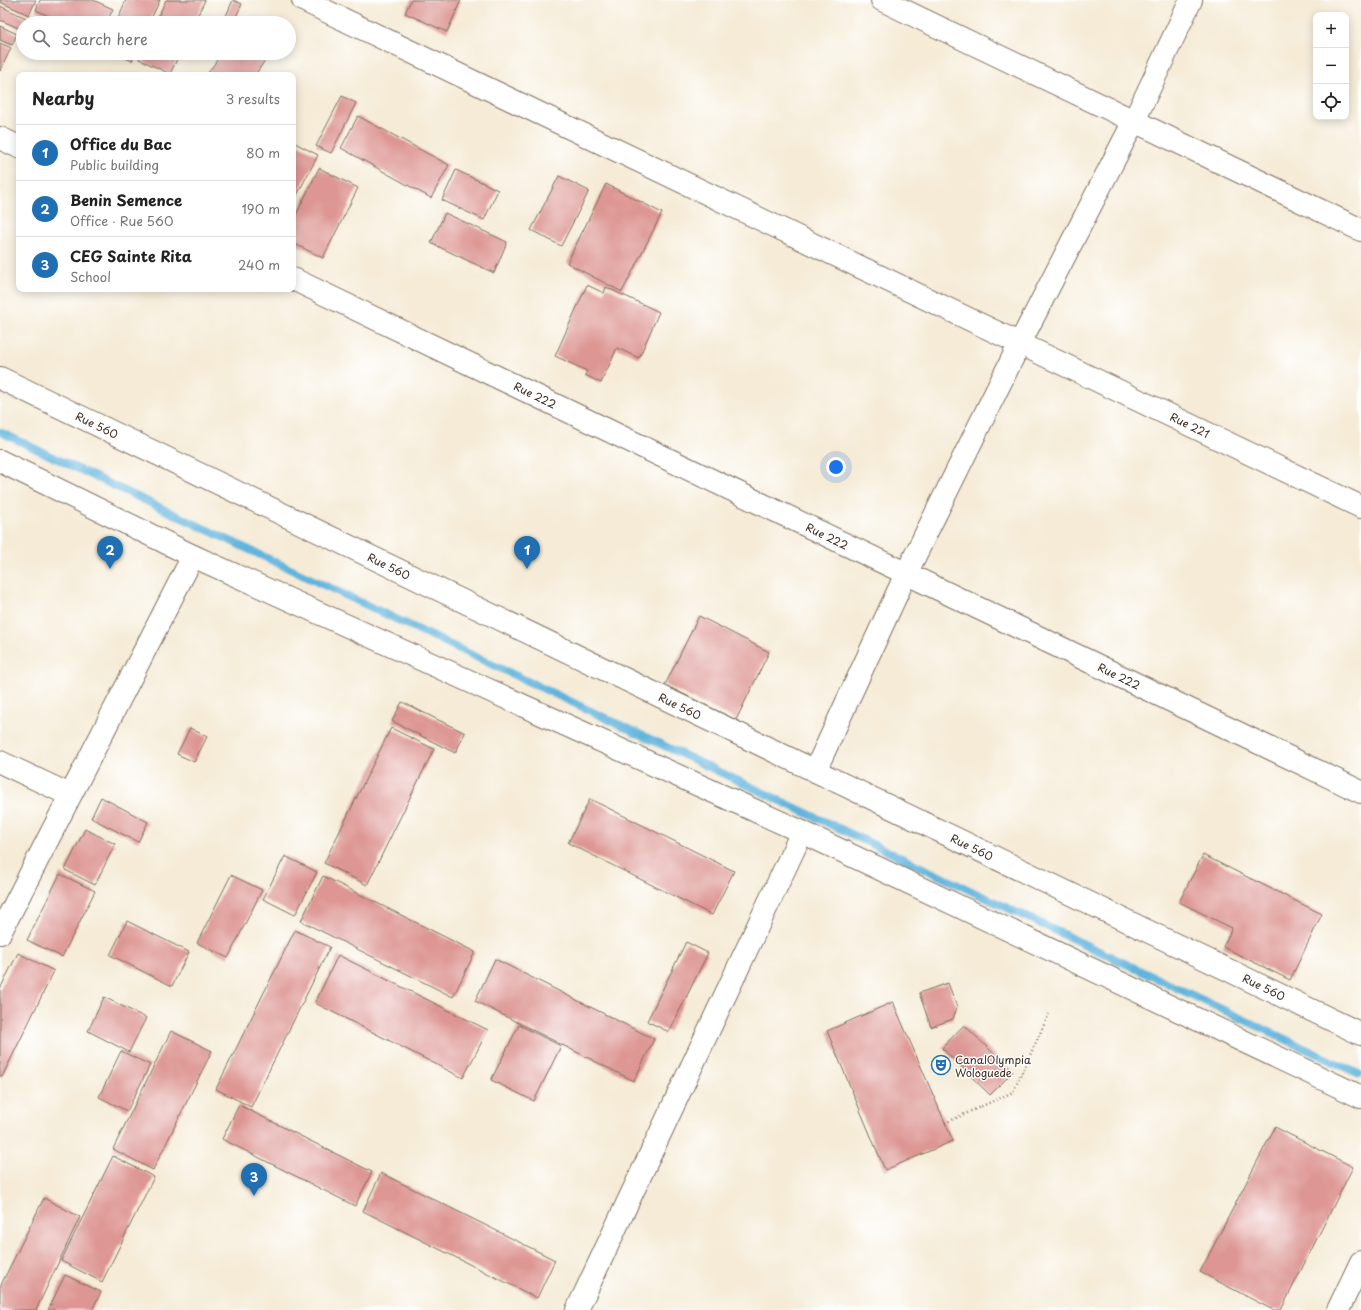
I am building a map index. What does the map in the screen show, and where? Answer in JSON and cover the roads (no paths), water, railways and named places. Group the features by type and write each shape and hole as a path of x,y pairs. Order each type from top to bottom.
{"street":[{"name":"Rue 221","path":"303,0 1361,507"},
{"path":"882,0 1361,230"},
{"path":"816,771 906,574 1020,343 1134,121 1191,0"},
{"path":"0,138 16,146"},
{"name":"Rue 222","path":"296,280 1361,792"},
{"name":"Rue 560","path":"0,378 1361,1034"},
{"path":"0,461 193,556 802,832 1361,1097"},
{"path":"0,933 193,556"},
{"path":"0,762 70,795"},
{"path":"577,1310 802,832"},
{"path":"1338,1310 1361,1262"}],"waterway":[{"path":"0,432 1359,1074"}],"place":[{"name":"Benin Semence","path":"110,569"},
{"name":"Office du Bac","path":"527,569"},
{"name":"CanalOlympia Wologuede","path":"941,1065"},
{"name":"CEG Sainte Rita","path":"254,1196"}]}
